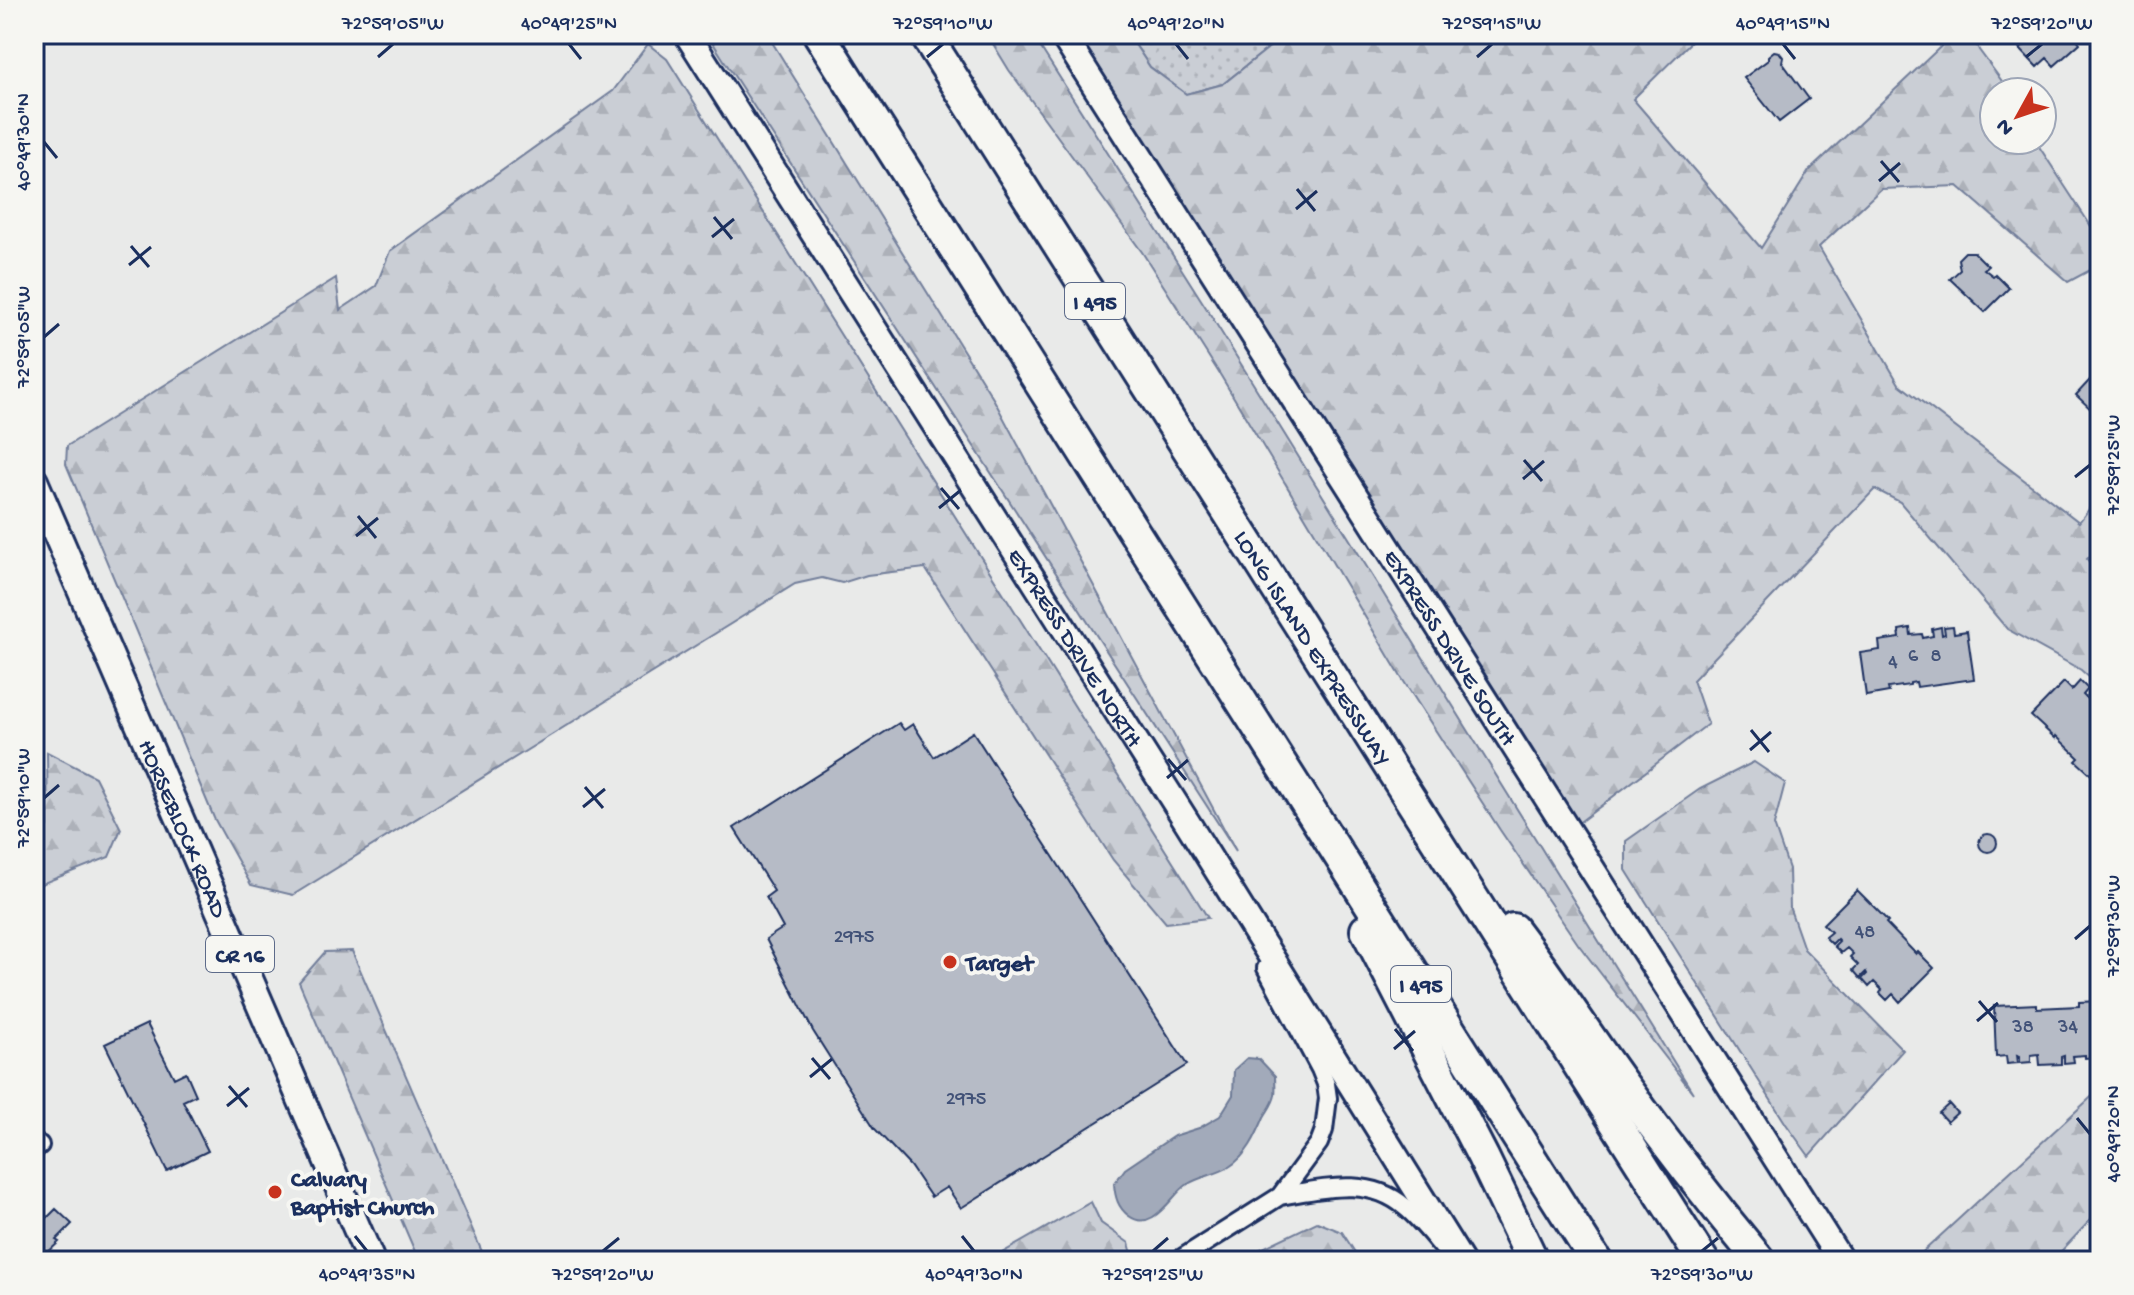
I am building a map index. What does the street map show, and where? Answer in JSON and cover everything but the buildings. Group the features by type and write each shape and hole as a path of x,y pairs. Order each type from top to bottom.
{"highway":[{"name":"I 495","path":"819,34 1596,1261"},
{"name":"LONG ISLAND EXPRESSWAY","path":"925,34 1703,1261"},
{"path":"1246,706 1404,1002 1533,1261"},
{"path":"1388,764 1549,978 1665,1143 1760,1261"}],"main road":[{"name":"EXPRESS DRIVE NORTH","path":"687,34 1187,822 1461,1261"},
{"name":"EXPRESS DRIVE SOUTH","path":"1062,34 1841,1261"},
{"name":"HORSEBLOCK ROAD","path":"34,481 371,1261"}],"street":[{"path":"1177,1261 1280,1196 1319,1143 1327,1114 1326,1084 1320,1069 1187,822"},
{"path":"1280,1196 1348,1186 1379,1191 1406,1208 1455,1261"}],"green space":[{"path":"707,34 767,34 994,400 1236,851"},
{"path":"987,34 1032,34 1205,306 1693,1093 1578,944 1500,830 1401,677 1221,376 1142,252 1009,70"},
{"path":"1077,34 1128,34 1150,67 1186,94 1223,84 1286,34 1699,34 1633,99 1761,248 1809,171 1954,34 1972,34 1979,50 1998,76 1978,76 1978,156 2045,156 2100,240 2100,265 2068,282 1958,186 1881,189 1819,247 1899,384 2079,522 2100,495 2100,546 2087,559 2100,574 2100,687 2081,670 2007,629 1900,502 1875,489 1693,680 1708,724 1568,831"},
{"path":"1128,34 1286,34 1223,84 1186,94 1150,67"},
{"path":"648,44 667,59 1208,918 1166,923 1113,860 925,568 867,575 842,583 822,578 795,584 293,895 251,885 214,818 66,464 67,446 336,278 340,310 376,286 390,251 613,91"},
{"path":"47,752 95,777 121,829 109,857 41,884 34,891 34,843 48,826"},
{"path":"1754,762 1785,783 1774,825 1789,869 1790,909 1804,949 1903,1050 1809,1156 1626,870 1626,841 1700,789"},
{"path":"352,951 486,1261 419,1261 299,982 325,952"},
{"path":"2100,1089 2100,1210 2052,1261 1913,1261"},
{"path":"1091,1202 1101,1223 1129,1243 1134,1261 988,1261"},
{"path":"1317,1222 1342,1232 1356,1254 1355,1261 1236,1261"}],"water":[{"path":"1247,1058 1259,1059 1275,1076 1275,1090 1272,1104 1246,1151 1229,1167 1188,1184 1147,1220 1129,1216 1118,1202 1114,1184 1125,1169 1174,1136 1199,1128 1220,1116 1233,1095 1234,1070"}],"place":[{"name":"Target","path":"950,962"},
{"name":"Calvary Baptist Church","path":"275,1192"}]}
